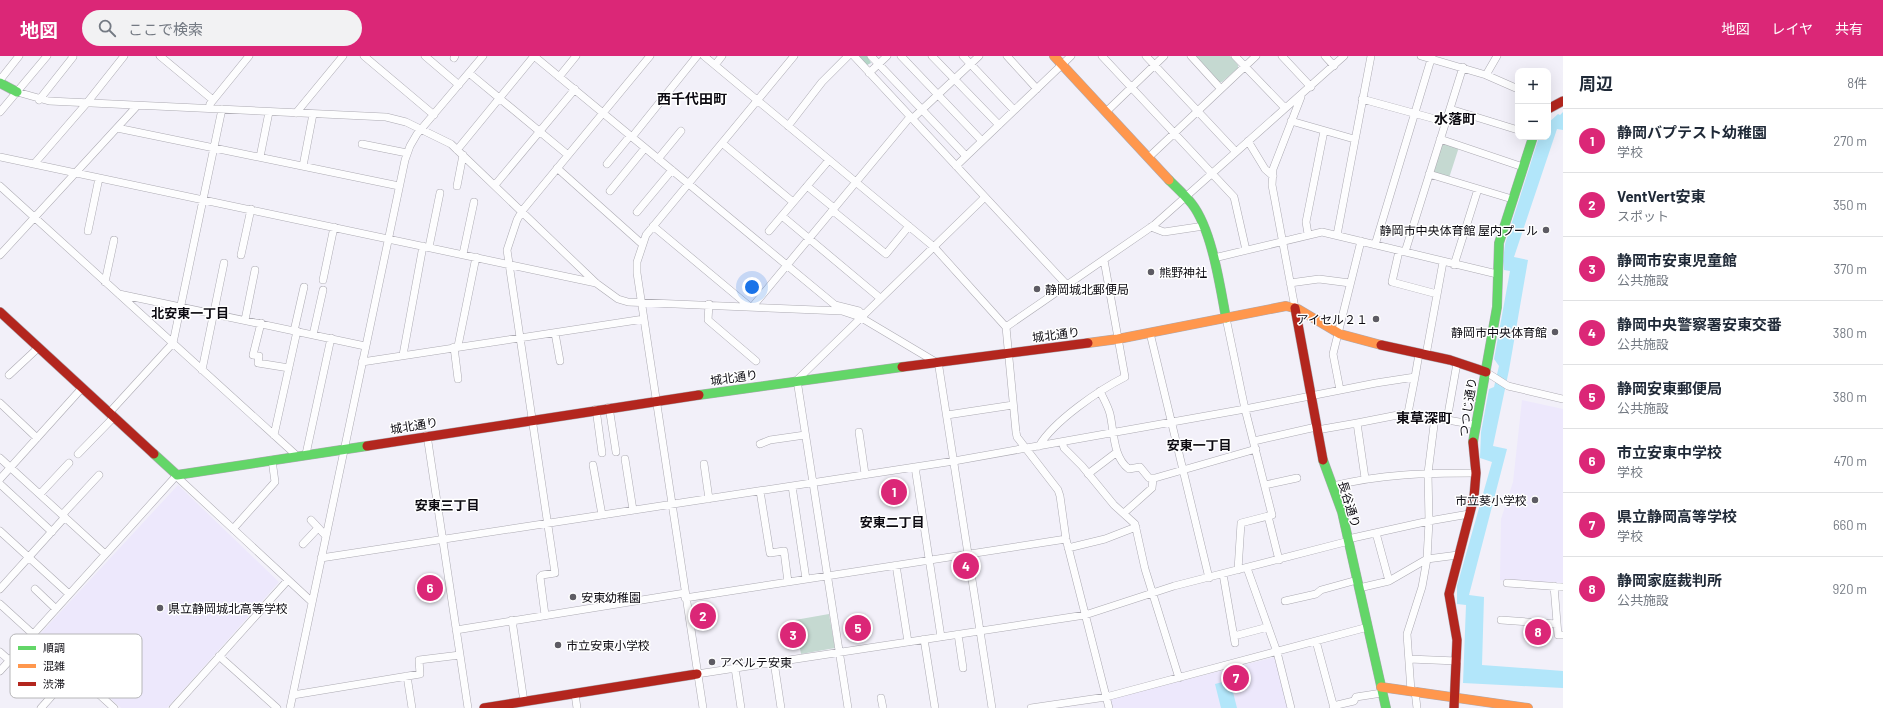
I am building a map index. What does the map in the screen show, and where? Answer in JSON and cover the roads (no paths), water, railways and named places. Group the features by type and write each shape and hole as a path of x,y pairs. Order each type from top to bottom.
{"street":[{"path":"0,80 20,56"},
{"path":"0,112 47,56"},
{"path":"39,100 73,57 72,56"},
{"path":"34,164 86,104 124,56"},
{"path":"160,56 212,100"},
{"path":"206,108 249,56"},
{"path":"296,113 343,56"},
{"path":"365,56 434,115"},
{"path":"425,56 459,85"},
{"path":"290,708 387,239 407,153 414,139 483,56"},
{"path":"457,186 460,152 500,98 534,56 835,306 859,311 862,316"},
{"path":"559,77 576,56"},
{"path":"607,164 697,56"},
{"path":"704,56 934,247 1006,327 1017,437 1058,490 1068,548 1109,708"},
{"path":"715,65 722,56"},
{"path":"703,708 641,302 637,262 646,235 794,56"},
{"path":"788,126 822,82 848,56"},
{"path":"854,56 1066,284"},
{"path":"871,56 966,156"},
{"path":"870,72 887,56"},
{"path":"901,56 982,141"},
{"path":"932,56 999,125"},
{"path":"963,56 1014,110"},
{"path":"751,306 911,118 922,110 979,56"},
{"path":"1007,56 1037,89"},
{"path":"1054,56 1186,197 1204,226 1214,258 1246,409 1272,515 1241,524 1238,570"},
{"path":"956,166 1071,56"},
{"path":"1102,56 1234,197 1246,250"},
{"path":"1146,56 1236,152"},
{"path":"1107,111 1164,56"},
{"path":"1191,56 1221,89"},
{"path":"1235,56 1285,108"},
{"path":"1150,157 1256,56"},
{"path":"1282,56 1311,87"},
{"path":"1325,56 1334,66"},
{"path":"1006,327 1066,284 1104,260 1151,227 1285,108 1302,95 1344,56"},
{"path":"1336,235 1371,56"},
{"path":"1422,56 1463,67 1515,88"},
{"path":"1486,75 1497,56"},
{"path":"545,615 540,577 542,575 555,573 507,250 517,220 522,211 647,57"},
{"path":"1375,245 1432,58"},
{"path":"1437,294 1392,282 1429,174 1463,67"},
{"path":"470,73 568,155"},
{"path":"0,83 17,92 39,100 86,104 386,117 406,122 451,144 596,283 618,299 628,302 709,304 842,311 862,316 936,361 947,415 992,708"},
{"path":"494,185 574,89"},
{"path":"1302,95 1273,169 1272,185 1295,308 1339,334 1457,362 1488,373 1508,386 1563,399"},
{"path":"1362,99 1446,122"},
{"path":"0,255 137,106"},
{"path":"78,454 173,343 222,109"},
{"path":"1450,109 1515,129"},
{"path":"260,157 269,112"},
{"path":"303,166 313,114"},
{"path":"1291,121 1354,139"},
{"path":"117,128 399,186"},
{"path":"658,159 681,131"},
{"path":"1308,234 1306,222 1324,131"},
{"path":"1440,139 1523,167"},
{"name":"つつじ通り","path":"1454,708 1457,640 1449,594 1474,497 1476,473 1473,441 1488,373 1497,307 1496,258 1499,242 1531,140"},
{"path":"1248,141 1265,169 1273,176"},
{"path":"722,143 793,202"},
{"path":"362,144 407,153"},
{"path":"610,191 645,148"},
{"path":"0,157 387,239 508,263 596,283"},
{"path":"769,231 829,160"},
{"path":"557,168 642,244"},
{"path":"637,212 672,170"},
{"path":"1429,174 1512,199"},
{"path":"88,231 100,178"},
{"path":"0,186 274,435 301,455 331,338"},
{"path":"807,186 886,254 909,226"},
{"path":"1454,265 1478,189"},
{"path":"403,355 426,247 440,193"},
{"path":"848,708 797,380 985,197"},
{"path":"463,254 474,202"},
{"path":"241,254 250,209"},
{"path":"782,216 880,298"},
{"path":"653,226 751,306"},
{"path":"1151,227 1164,232 1204,226"},
{"path":"323,280 334,227"},
{"path":"1214,258 1308,234 1322,232 1454,265 1497,274"},
{"path":"105,282 114,240"},
{"path":"1340,390 1332,354 1339,334 1361,241"},
{"path":"458,379 456,347 476,257"},
{"path":"1039,446 1061,422 1100,391 1125,377 1104,260"},
{"path":"1408,413 1415,377 1423,354 1437,294 1443,262"},
{"path":"202,370 224,263"},
{"path":"245,320 255,270"},
{"path":"1290,283 1319,279 1350,283"},
{"path":"274,435 289,368 304,287"},
{"path":"313,335 323,290"},
{"path":"118,294 181,306 365,346"},
{"path":"709,304 708,320 756,361"},
{"name":"城北通り","path":"176,475 656,400 936,361 1118,339 1286,306 1295,308"},
{"name":"長谷通り","path":"1295,308 1323,460 1339,502 1349,540 1386,708"},
{"path":"0,312 312,602"},
{"path":"362,362 644,319"},
{"path":"261,323 253,355 259,356 258,363 289,368"},
{"path":"555,333 560,361"},
{"path":"1150,333 1209,578"},
{"path":"9,375 38,348"},
{"path":"1447,420 1457,362"},
{"path":"321,558 954,461 1415,377"},
{"path":"0,479 82,388"},
{"path":"1100,391 1110,412 1117,452 1124,466 1129,469 1140,467 1149,478 1153,479 1255,445 1317,429 1408,413 1476,425"},
{"path":"0,403 37,438"},
{"path":"947,415 1013,405"},
{"path":"609,407 616,452"},
{"path":"596,409 602,453"},
{"path":"1417,708 1413,691 1407,634 1422,587 1427,559 1429,521 1428,473 1435,417"},
{"path":"1356,423 1365,478"},
{"path":"859,432 865,474"},
{"path":"427,435 468,708"},
{"path":"760,444 770,440 805,435"},
{"path":"1062,442 1064,448 1135,524 1145,569 1179,678"},
{"path":"1088,474 1117,452"},
{"path":"0,458 105,554"},
{"path":"625,459 632,510"},
{"path":"233,529 275,482 272,460"},
{"path":"40,494 69,463"},
{"path":"704,464 709,499"},
{"path":"593,465 602,515"},
{"path":"915,467 928,560 941,637"},
{"path":"1333,486 1365,478 1428,473 1476,473"},
{"path":"0,589 52,532 99,475"},
{"path":"0,604 33,634 176,475"},
{"path":"1265,485 1297,478"},
{"path":"1124,513 1152,488 1153,479"},
{"path":"0,484 52,532"},
{"path":"792,486 806,579"},
{"path":"760,490 770,553 784,551 788,582"},
{"path":"484,708 839,651 1085,615 1109,609 1153,593 1349,540 1429,521 1469,514"},
{"path":"1268,516 1279,560"},
{"path":"310,520 326,536"},
{"path":"1068,548 1105,540 1136,527"},
{"path":"303,544 318,528"},
{"path":"1376,533 1389,581"},
{"path":"1,534 69,594"},
{"path":"456,630 545,615 788,582 1066,539"},
{"path":"1285,601 1316,594 1321,590 1389,581 1427,559 1458,555"},
{"path":"896,565 908,642"},
{"path":"1247,568 1277,652 1291,708"},
{"path":"1223,574 1234,640 1268,627"},
{"path":"173,708 288,580"},
{"path":"1507,583 1563,587"},
{"path":"1554,586 1558,635 1563,636"},
{"path":"35,589 56,609"},
{"path":"512,620 524,702"},
{"path":"1501,620 1557,624"},
{"path":"1031,708 1064,706 1106,697 1368,627"},
{"path":"958,634 963,668"},
{"path":"924,639 935,708"},
{"path":"1316,641 1333,707 1354,701 1356,697 1382,690 1413,691 1455,696 1493,705 1528,708"},
{"path":"0,652 9,660 0,670"},
{"path":"293,695 420,674 419,660 460,655"},
{"path":"219,656 276,708"},
{"path":"1409,659 1457,661"},
{"path":"774,662 781,708"},
{"path":"735,668 741,708"},
{"path":"407,676 412,708"},
{"path":"575,694 577,708"},
{"path":"41,708 50,698"},
{"path":"103,698 114,708"},
{"path":"881,698 883,708"}],"water":[{"path":"1563,112 1563,130 1557,129 1514,257 1528,260 1509,370 1493,446 1507,449 1469,595 1484,597 1482,665 1563,671 1563,688 1463,683 1466,605 1457,604 1457,586 1492,462 1480,458 1481,432 1489,389 1494,387 1499,366 1494,359 1510,271 1504,270 1503,261 1505,244 1538,140 1551,140 1551,120 1558,114 1560,115"},
{"path":"1230,680 1237,708 1221,708 1215,684"}],"place":[{"name":"静岡市中央体育館 屋内プール","path":"1546,230"},
{"name":"熊野神社","path":"1151,272"},
{"name":"静岡城北郵便局","path":"1037,289"},
{"name":"アイセル２１","path":"1376,319"},
{"name":"静岡市中央体育館","path":"1555,332"},
{"name":"静岡バプテスト幼稚園","path":"894,492"},
{"name":"市立葵小学校","path":"1535,500"},
{"name":"静岡中央警察署安東交番","path":"966,566"},
{"name":"市立安東中学校","path":"430,588"},
{"name":"安東幼稚園","path":"573,597"},
{"name":"県立静岡城北高等学校","path":"160,608"},
{"name":"VentVert安東","path":"703,616"},
{"name":"静岡安東郵便局","path":"858,628"},
{"name":"静岡家庭裁判所","path":"1538,632"},
{"name":"静岡市安東児童館","path":"793,635"},
{"name":"市立安東小学校","path":"558,645"},
{"name":"アベルテ安東","path":"712,662"},
{"name":"県立静岡高等学校","path":"1236,678"}],"district":[{"name":"西千代田町","path":"692,98"},
{"name":"水落町","path":"1455,118"},
{"name":"北安東一丁目","path":"190,313"},
{"name":"東草深町","path":"1424,417"},
{"name":"安東一丁目","path":"1199,445"},
{"name":"安東三丁目","path":"447,505"},
{"name":"安東二丁目","path":"892,522"}]}
